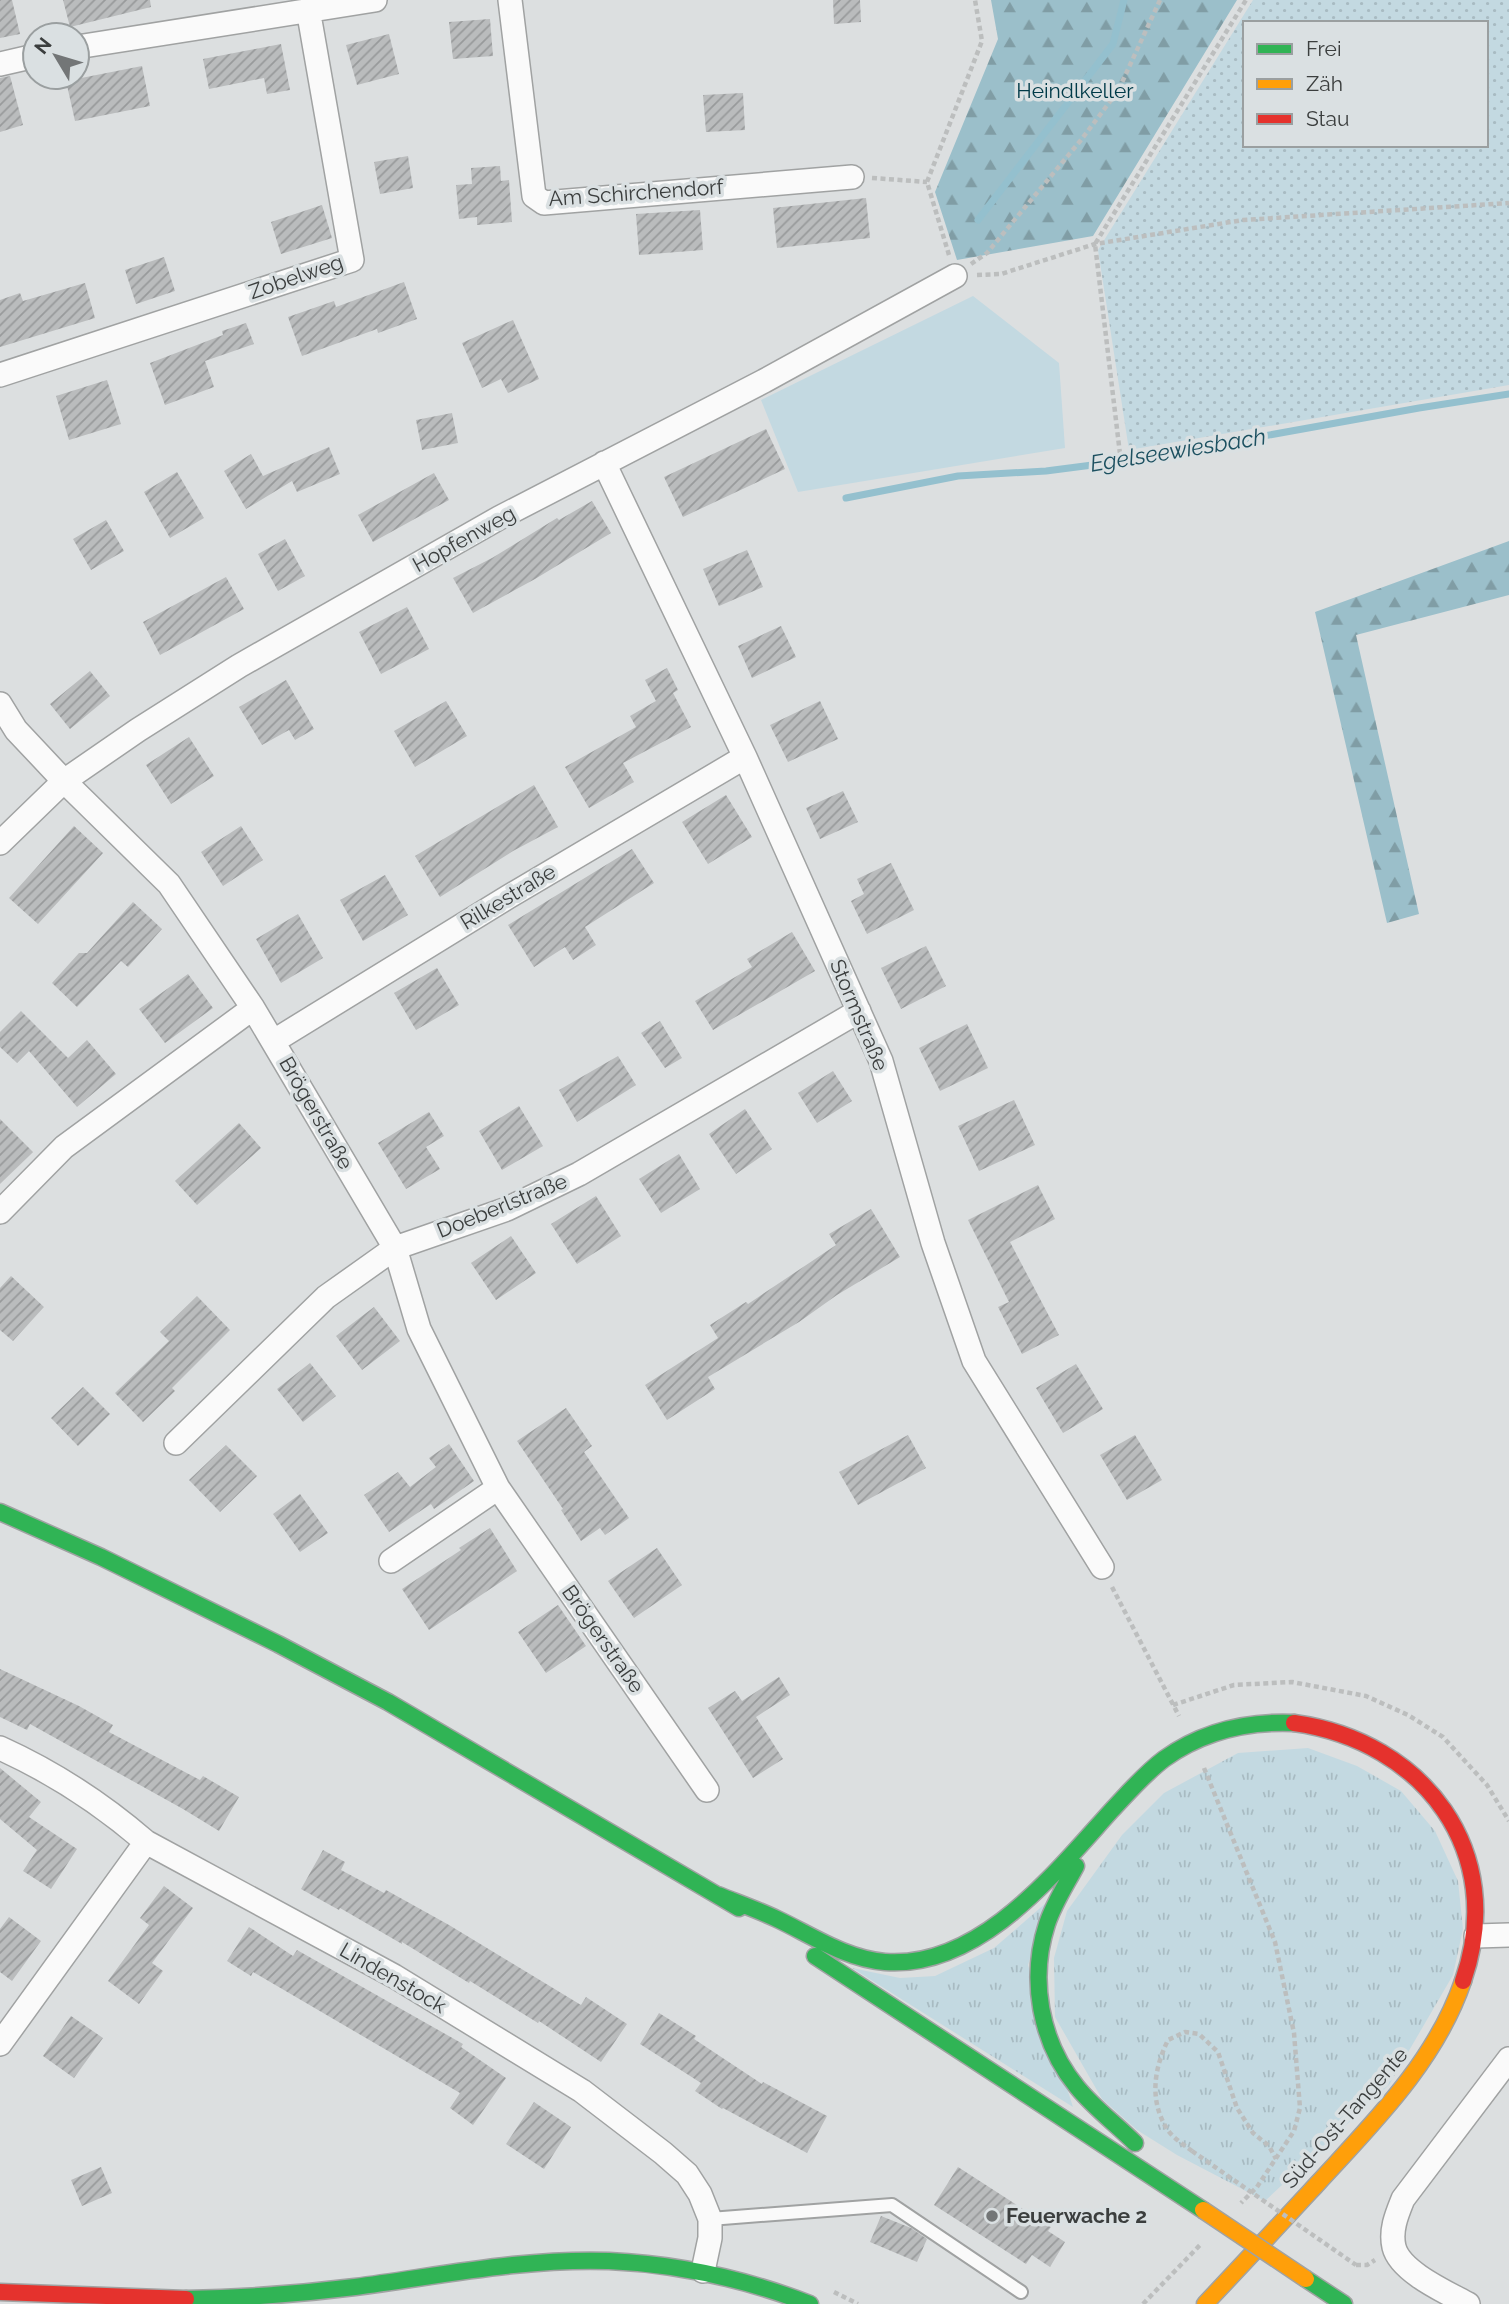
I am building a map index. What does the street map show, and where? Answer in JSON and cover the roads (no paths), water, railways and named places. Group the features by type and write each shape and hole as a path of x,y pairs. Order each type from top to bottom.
{"main road":[{"path":"0,1512 102,1557 388,1702 718,1895 1174,2190 1306,2279 1327,2297 1344,2304"},
{"name":"Süd-Ost-Tangente","path":"718,1895 785,1922 831,1947 873,1962 921,1959 967,1943 1004,1920 1170,1755 1223,1730 1247,1724 1285,1723 1333,1730 1362,1740 1390,1755 1408,1769 1453,1824 1465,1850 1472,1876 1476,1936 1471,1963 1459,1996 1427,2056 1354,2143 1205,2304"},
{"path":"1098,1825 1053,1910 1039,1951 1037,1983 1042,2019 1052,2049 1070,2079 1096,2109 1132,2140 1174,2190"},
{"path":"0,2292 209,2300 359,2296 509,2266 578,2261 651,2264 703,2271 758,2285 810,2304"}],"street":[{"path":"91,45 375,0"},
{"name":"Am Schirchendorf","path":"510,0 534,196 544,203 852,177"},
{"name":"Zobelweg","path":"0,375 352,260 308,9"},
{"path":"0,64 21,59"},
{"name":"Hopfenweg","path":"0,843 64,781 239,666 499,519 764,381 955,276"},
{"name":"Stormstraße","path":"604,463 745,757 881,1061 933,1243 974,1361 1102,1567"},
{"name":"Brögerstraße","path":"0,704 8,734 64,781 169,884 253,1008 395,1248 419,1329 498,1488 707,1790"},
{"name":"Rilkestraße","path":"274,1041 508,897 745,757"},
{"path":"0,1212 64,1147 253,1008"},
{"name":"Doeberlstraße","path":"176,1443 326,1297 395,1248 507,1209 579,1174 859,1011"},
{"path":"391,1561 498,1488"},
{"name":"Lindenstock","path":"0,1748 27,1760 81,1792 117,1817 146,1842 394,1976 582,2091 687,2174 700,2194 710,2219 710,2238 703,2271"},
{"path":"0,2044 146,1842"},
{"path":"1476,1936 1509,1935"},
{"path":"1468,2304 1429,2283 1406,2266 1394,2249 1394,2224 1403,2199 1509,2060"}],"lane":[{"path":"710,2219 892,2205 1021,2292"}],"waterway":[{"path":"978,220 1113,44 1124,0"},
{"name":"Egelseewiesbach","path":"846,498 958,476 1046,471 1131,460 1509,394"}],"place":[{"name":"Feuerwache 2","path":"992,2216"}],"park label":[{"name":"Heindlkeller","path":"1075,91"}]}
